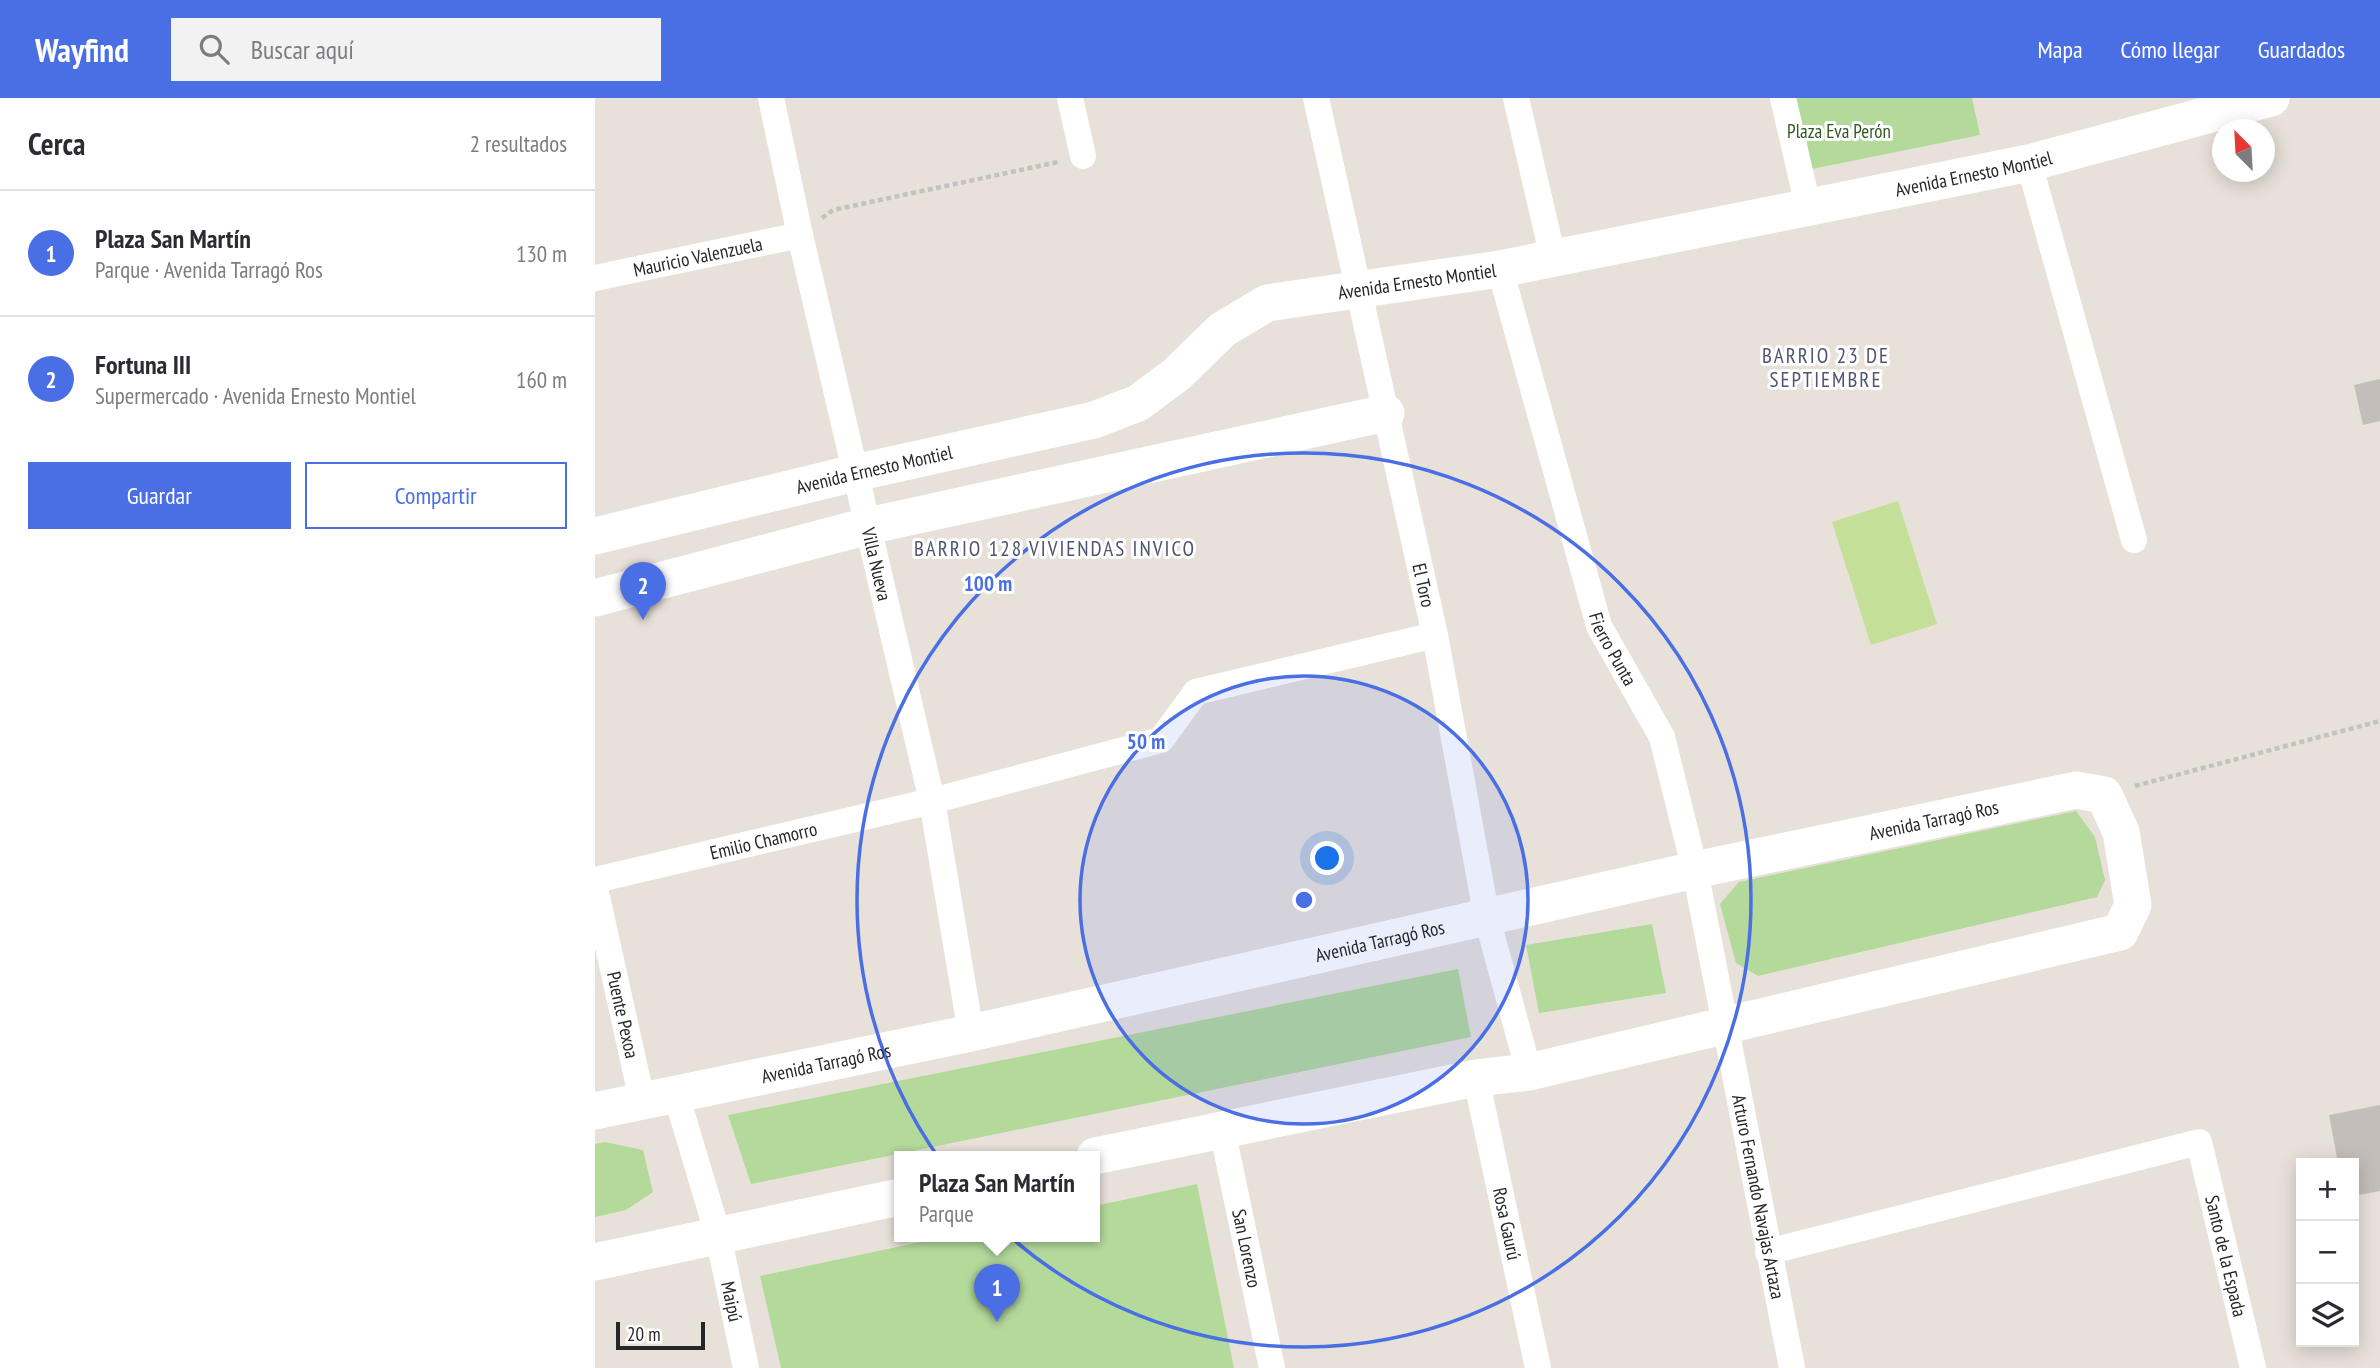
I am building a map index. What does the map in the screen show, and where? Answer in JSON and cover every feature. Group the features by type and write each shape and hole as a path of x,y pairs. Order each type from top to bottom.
{"street":[{"name":"Villa Nueva","path":"771,98 800,235 932,801 971,1033"},
{"path":"1070,98 1083,156"},
{"name":"El Toro","path":"1317,98 1435,635 1487,918 1529,1072"},
{"path":"1516,98 1553,258"},
{"path":"1783,98 1808,206"},
{"name":"Avenida Ernesto Montiel","path":"595,536 855,473 1094,420 1137,403 1177,374 1222,330 1267,303 1500,269 2029,163 2271,98"},
{"path":"2029,163 2134,540"},
{"name":"Mauricio Valenzuela","path":"595,278 800,235"},
{"name":"Fierro Punta","path":"1500,269 1599,626 1662,737 1695,870 1725,1027"},
{"path":"595,598 868,526 1386,413"},
{"name":"Emilio Chamorro","path":"595,880 932,801 1161,740 1196,692 1435,635"},
{"name":"Avenida Tarragó Ros","path":"595,1111 971,1033 1695,870 2076,789 2104,794"},
{"path":"1100,1155 1476,1078 1529,1072 2120,932 2133,905 2121,832 2104,794"},
{"name":"Puente Pexoa","path":"595,888 659,1097 718,1235"},
{"name":"Arturo Fernando Navajas Artaza","path":"1725,1027 1792,1368"},
{"name":"Rosa Gaurú","path":"1476,1078 1538,1368"},
{"name":"San Lorenzo","path":"1222,1129 1272,1368"},
{"name":"Santo de la Espada","path":"1768,1252 2199,1142 2253,1368"},
{"path":"595,1262 894,1198"},
{"name":"Maipú","path":"718,1235 746,1368"}],"path":[{"path":"800,235 833,210 1083,156"},
{"path":"2104,794 2380,720"}],"green space":[{"name":"Plaza Eva Perón","path":"1796,98 1972,98 1980,135 1812,169"},
{"path":"1898,501 1937,624 1871,645 1832,522"},
{"path":"2076,811 2095,837 2105,880 2097,897 1758,976 1736,963 1720,904 1739,882"},
{"path":"1652,924 1666,993 1539,1013 1526,945"},
{"path":"1458,969 1471,1037 913,1151 894,1151 894,1155 751,1184 728,1115"},
{"path":"605,1142 643,1150 653,1192 626,1210 595,1217 595,1144"},
{"path":"1197,1184 1234,1368 781,1368 760,1276 921,1242 1100,1242 1100,1205"}],"building":[{"path":"2380,379 2380,421 2363,425 2354,385"},
{"path":"2380,1105 2380,1191 2359,1195 2359,1158 2337,1158 2329,1115"}],"place":[{"name":"Fortuna III","path":"643,620"},
{"name":"Plaza San Martín","path":"997,1322"}],"district":[{"name":"BARRIO 23 DE SEPTIEMBRE","path":"1826,368"},
{"name":"BARRIO 128 VIVIENDAS INVICO","path":"1055,549"}]}
